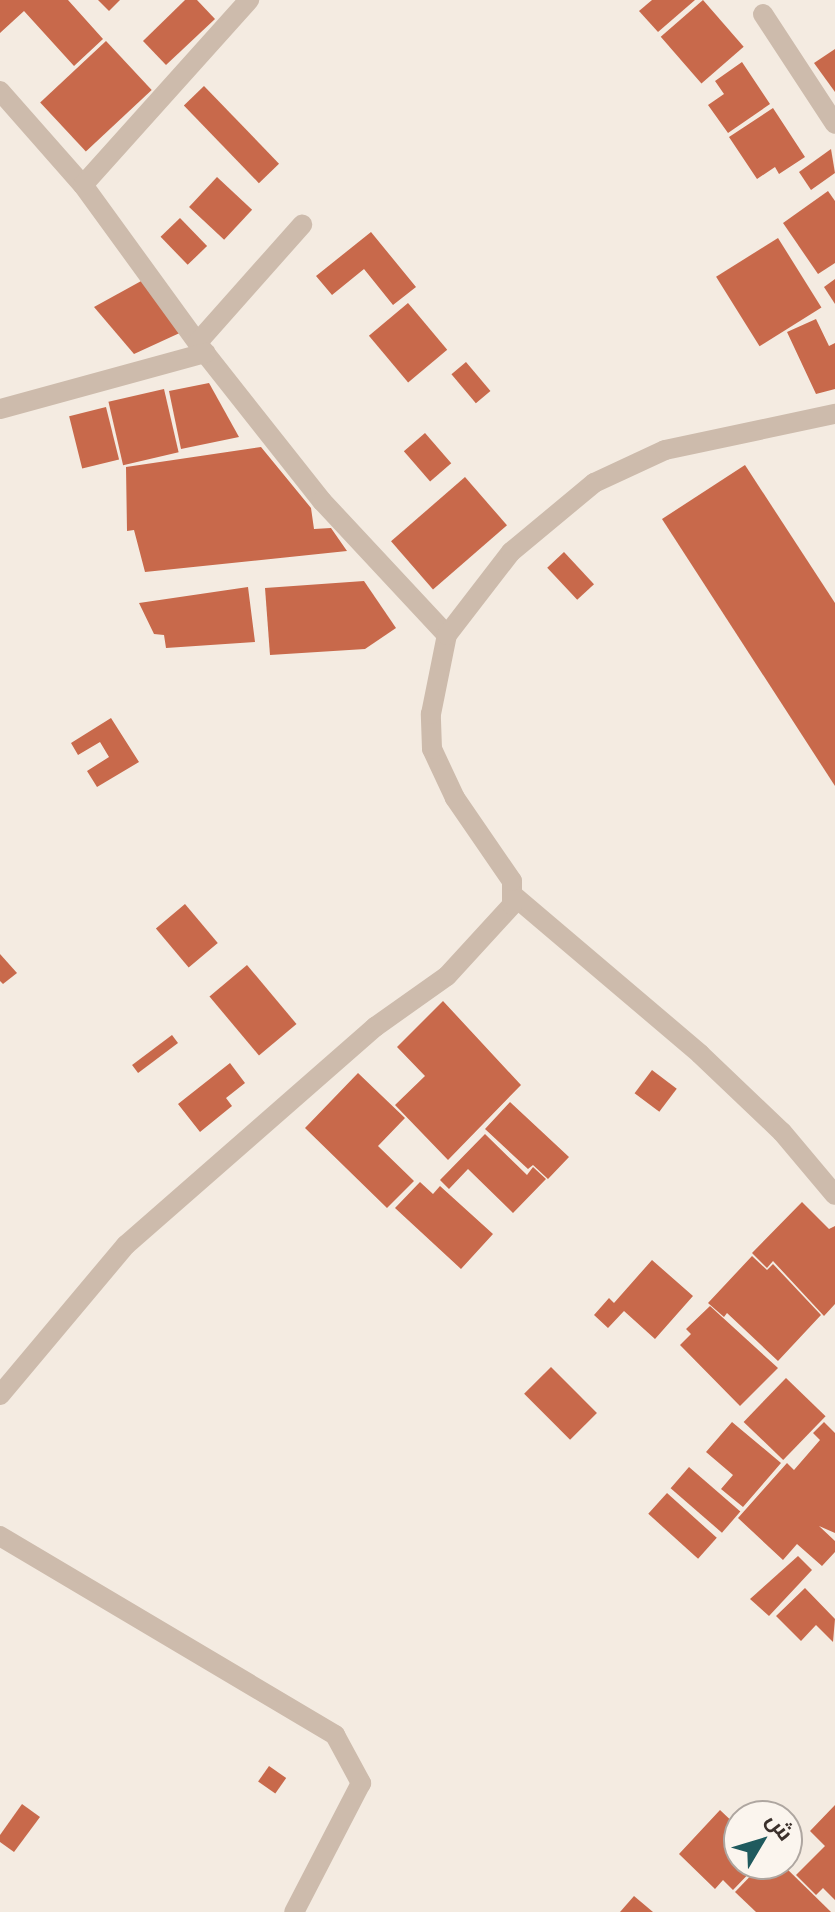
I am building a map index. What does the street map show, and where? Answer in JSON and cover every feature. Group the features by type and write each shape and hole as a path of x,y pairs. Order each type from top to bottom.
{"street":[{"path":"83,185 249,0"},
{"path":"763,14 835,124"},
{"path":"0,91 83,185 201,348 322,501 447,635"},
{"path":"0,409 201,348 302,225"},
{"path":"0,1395 126,1245 375,1027 447,976 504,916 514,896 512,881 455,798 432,749 431,714 447,635 511,552 594,483 665,450 832,419"},
{"path":"514,896 700,1054 782,1132 835,1195"},
{"path":"0,1536 335,1735 361,1783 294,1912"}],"building":[{"path":"0,0 68,0 103,39 74,66 24,11 0,33"},
{"path":"98,0 120,0 109,11"},
{"path":"185,0 197,0 215,19 166,65 143,41"},
{"path":"652,0 695,0 658,32 639,11"},
{"path":"703,0 744,47 701,84 661,37"},
{"path":"106,41 152,90 86,151 40,102"},
{"path":"835,49 835,92 814,63"},
{"path":"742,62 770,104 728,133 708,105 724,94 715,81"},
{"path":"204,86 279,164 259,183 184,105"},
{"path":"773,108 805,157 779,174 775,167 757,179 729,137"},
{"path":"831,149 835,173 811,190 799,172"},
{"path":"217,177 252,210 224,240 189,207"},
{"path":"828,191 835,201 835,263 818,274 783,223"},
{"path":"180,218 207,246 188,265 161,237"},
{"path":"371,232 416,287 393,305 364,269 332,295 316,276"},
{"path":"778,238 821,308 760,346 716,277"},
{"path":"835,279 835,304 824,287"},
{"path":"143,280 184,331 134,354 94,307"},
{"path":"408,303 447,350 408,383 369,336"},
{"path":"816,319 829,346 835,343 835,389 816,394 787,332"},
{"path":"466,362 490,391 476,403 451,374"},
{"path":"209,383 239,437 181,449 169,391"},
{"path":"164,389 179,452 123,465 108,402"},
{"path":"106,407 119,459 82,469 69,416"},
{"path":"425,433 451,463 430,482 404,451"},
{"path":"261,447 311,508 314,529 331,528 347,551 145,572 134,530 127,531 126,467"},
{"path":"745,465 835,603 835,786 662,519"},
{"path":"465,477 507,525 433,590 391,541"},
{"path":"564,552 594,584 577,600 547,568"},
{"path":"364,581 396,628 365,649 270,655 265,588"},
{"path":"248,587 255,642 166,648 164,635 154,634 139,603"},
{"path":"111,718 139,762 97,787 87,771 109,757 100,742 78,755 71,743"},
{"path":"185,904 218,943 189,967 156,928"},
{"path":"0,954 17,973 3,984 0,981"},
{"path":"247,965 296,1024 259,1055 209,996"},
{"path":"443,1001 521,1085 448,1160 395,1105 425,1076 397,1047"},
{"path":"172,1035 178,1043 138,1073 132,1065"},
{"path":"230,1063 245,1083 226,1098 232,1106 200,1132 178,1104"},
{"path":"652,1070 677,1089 659,1112 635,1093"},
{"path":"358,1073 405,1118 378,1146 414,1181 387,1208 305,1128"},
{"path":"510,1102 569,1157 548,1179 533,1165 528,1169 485,1129"},
{"path":"485,1134 527,1175 533,1167 546,1179 513,1213 468,1169 449,1189 440,1180"},
{"path":"420,1182 433,1194 440,1186 493,1234 461,1269 395,1208"},
{"path":"802,1202 829,1229 835,1226 835,1304 824,1316 773,1261 767,1268 752,1253"},
{"path":"752,1256 767,1270 773,1264 821,1315 778,1361 727,1313 724,1317 708,1303"},
{"path":"652,1260 693,1296 655,1339 624,1311 608,1328 594,1315 609,1298 614,1303"},
{"path":"710,1306 778,1368 740,1406 680,1345 691,1334 686,1329"},
{"path":"551,1367 597,1413 570,1440 524,1394"},
{"path":"786,1378 826,1416 783,1460 744,1422"},
{"path":"732,1422 781,1463 743,1507 721,1489 733,1475 706,1452"},
{"path":"824,1422 835,1433 835,1533 819,1526 835,1541 835,1552 822,1566 797,1544 783,1560 738,1518 787,1463 794,1470 820,1440 813,1433"},
{"path":"689,1467 740,1512 722,1533 671,1488"},
{"path":"667,1493 717,1538 698,1559 648,1514"},
{"path":"798,1556 812,1570 769,1616 750,1599"},
{"path":"805,1588 835,1619 833,1642 816,1625 801,1641 776,1616"},
{"path":"269,1766 286,1778 275,1794 258,1782"},
{"path":"22,1804 40,1817 14,1852 0,1842 0,1835"},
{"path":"835,1805 835,1900 823,1888 816,1895 801,1880 803,1868 825,1846 810,1831"},
{"path":"720,1810 723,1813 723,1880 715,1889 679,1854"},
{"path":"723,1880 743,1880 733,1890"},
{"path":"747,1880 798,1880 831,1912 756,1912 735,1892"},
{"path":"634,1896 653,1912 620,1912"}]}
